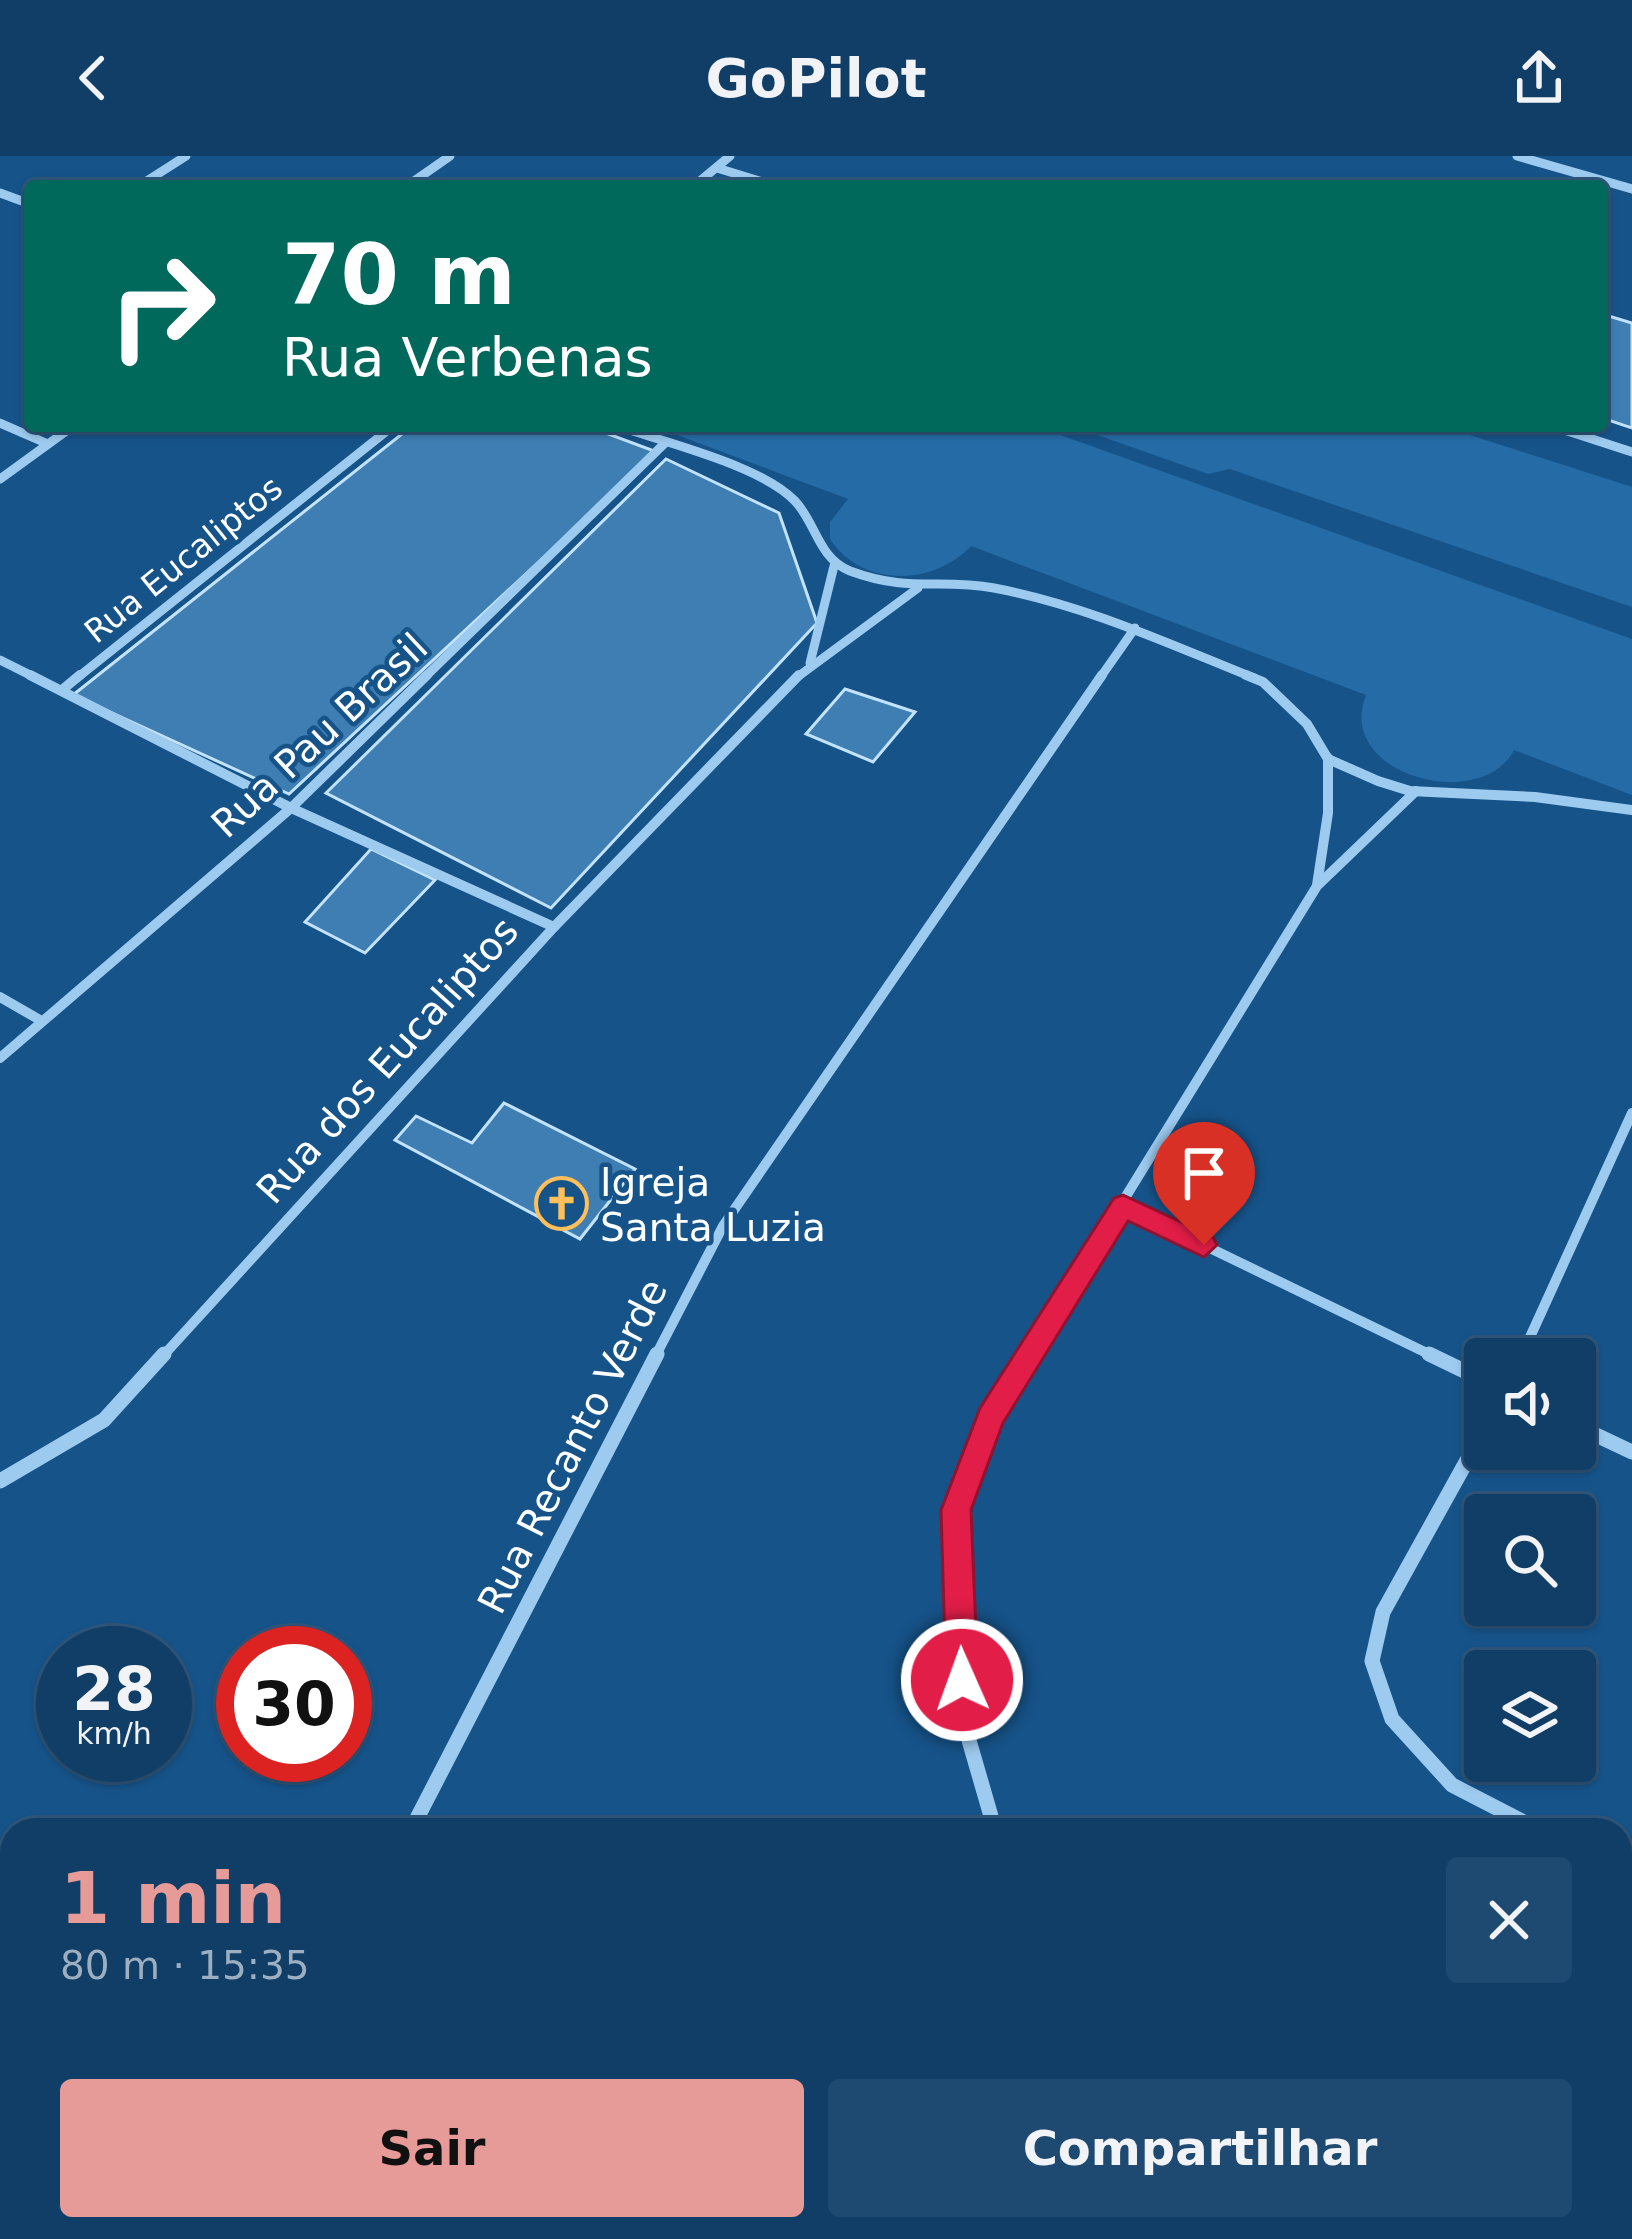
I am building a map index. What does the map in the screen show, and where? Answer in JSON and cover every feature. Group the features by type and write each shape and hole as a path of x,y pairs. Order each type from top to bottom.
{"street":[{"path":"148,180 186,156"},
{"path":"416,180 450,156"},
{"path":"702,180 730,156"},
{"path":"1517,156 1601,180"},
{"path":"717,168 756,180"},
{"path":"0,423 48,444"},
{"path":"0,479 65,432"},
{"name":"Rua Eucaliptos","path":"62,690 385,432"},
{"path":"635,432 746,472 794,500 835,562 872,579 918,588 949,583 990,587 1136,628 1264,682 1307,724 1328,758 1328,812 1317,886"},
{"path":"1570,432 1632,452"},
{"name":"Rua Pau Brasil","path":"0,1058 291,808 665,443"},
{"name":"Rua dos Eucaliptos","path":"809,664 835,562"},
{"name":"Rua dos Eucaliptos","path":"0,1481 104,1420 554,926 809,664 918,588"},
{"name":"Rua Recanto Verde","path":"417,1818 723,1226 1136,628"},
{"path":"0,660 291,808 554,926"},
{"path":"1328,758 1416,791 1535,797 1632,810"},
{"path":"992,1818 964,1723 956,1510 990,1417 1317,886 1416,791"},
{"path":"0,997 40,1020"},
{"path":"1530,1338 1632,1113"},
{"path":"1123,1206 1464,1371"},
{"path":"1596,1435 1632,1452"},
{"path":"1464,1465 1383,1612 1372,1661 1393,1719 1452,1785 1516,1818"}],"shaded area":[{"path":"669,432 1052,432 1632,639 1632,795 1514,750 1497,769 1472,780 1444,782 1416,776 1390,764 1371,746 1362,723 1366,695 971,546 938,569 919,574 899,576 860,566 830,539 830,522 848,499"},
{"path":"1089,432 1461,432 1632,487 1632,607 1230,469 1208,474"}],"building":[{"path":"1608,316 1632,323 1632,428 1608,420"},
{"path":"404,432 603,432 657,452 289,794 73,695"},
{"path":"666,459 779,513 817,623 551,908 326,793"},
{"path":"845,689 915,712 873,762 806,734"},
{"path":"371,849 435,880 365,953 305,922"},
{"name":"Igreja Santa Luzia","path":"504,1103 635,1169 580,1239 395,1140 416,1116 472,1143"}],"place":[{"name":"Igreja Santa Luzia","path":"561,1204"}],"route":[{"path":"962,1680 956,1510 990,1417 1123,1206 1204,1245"}]}
